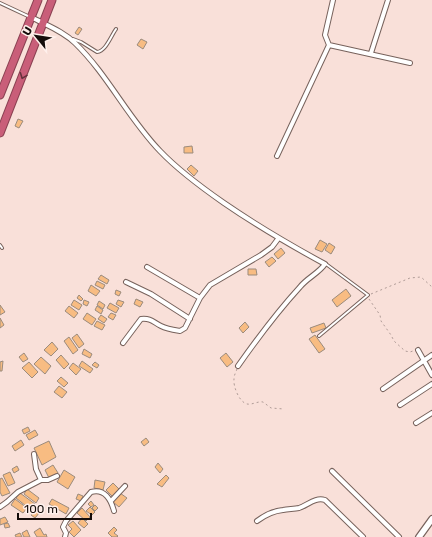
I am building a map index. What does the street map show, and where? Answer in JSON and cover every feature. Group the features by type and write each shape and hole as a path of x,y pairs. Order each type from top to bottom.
{"highway":[{"path":"0,94 38,0"},
{"path":"0,133 52,0"}],"street":[{"path":"277,156 329,44 325,34 333,0"},
{"path":"370,53 388,0"},
{"path":"31,17 56,29 75,43 106,80 121,103 155,146 172,164 245,218 325,264 321,269 307,279 293,294 238,366"},
{"path":"329,44 410,63"},
{"path":"123,343 141,319 147,318 162,326 180,330 185,328 200,298 210,285 261,255 272,247 278,238"},
{"path":"147,267 200,298"},
{"path":"126,282 140,288 190,319"},
{"path":"418,350 423,361 432,374"},
{"path":"383,389 432,355"},
{"path":"400,405 432,384"},
{"path":"416,423 432,413"},
{"path":"34,454 36,469 41,480"},
{"path":"332,470 399,537"},
{"path":"0,507 18,492 41,480 48,480 57,476"},
{"path":"110,501 125,486"},
{"path":"65,537 66,533 63,527 66,521 91,492 101,492 106,495 114,511"},
{"path":"257,521 268,513 296,509 310,502 322,499 325,500 363,537"},
{"path":"419,537 432,519"}],"lane":[{"path":"0,3 31,17"},
{"path":"70,38 99,52 103,49 116,29"},
{"path":"319,336 368,295 325,264"}],"path":[{"path":"418,350 410,352 394,341 392,335 381,321 380,315 368,295 410,278 422,277 432,287"},
{"path":"238,366 234,379 239,396 243,402 248,404 263,402 271,408 284,409"}],"building":[{"path":"79,27 82,29 78,35 75,33"},
{"path":"141,39 147,42 143,49 137,45"},
{"path":"18,119 23,121 19,128 15,126"},
{"path":"192,146 193,153 184,153 184,147"},
{"path":"191,165 198,171 194,176 187,169"},
{"path":"320,240 327,244 322,252 315,249"},
{"path":"329,243 335,247 331,254 325,250"},
{"path":"281,248 285,253 278,259 274,254"},
{"path":"272,257 276,261 269,267 265,262"},
{"path":"248,269 256,269 257,275 248,275"},
{"path":"101,275 109,280 107,284 98,279"},
{"path":"97,281 105,285 103,289 95,285"},
{"path":"91,285 100,291 96,296 88,291"},
{"path":"346,289 351,296 337,307 332,300"},
{"path":"116,290 121,292 119,296 115,294"},
{"path":"79,295 83,299 81,301 77,298"},
{"path":"136,299 143,302 140,307 134,304"},
{"path":"74,300 82,305 79,310 71,305"},
{"path":"84,300 89,302 87,306 83,304"},
{"path":"118,300 124,302 121,307 116,304"},
{"path":"99,301 105,305 103,309 97,305"},
{"path":"110,303 119,308 116,313 107,308"},
{"path":"0,305 5,312 0,315"},
{"path":"69,306 78,313 74,318 65,311"},
{"path":"97,306 103,310 101,314 95,310"},
{"path":"87,313 96,319 92,325 83,319"},
{"path":"111,313 116,315 113,320 108,317"},
{"path":"101,315 107,319 104,323 98,319"},
{"path":"0,318 4,325 0,328"},
{"path":"97,321 105,325 102,330 94,326"},
{"path":"245,322 249,327 243,333 239,328"},
{"path":"324,323 326,328 312,333 310,328"},
{"path":"77,334 84,344 79,348 72,338"},
{"path":"315,335 325,349 319,353 309,339"},
{"path":"69,337 78,350 73,354 64,341"},
{"path":"52,342 58,349 51,356 44,350"},
{"path":"84,349 92,354 90,358 82,354"},
{"path":"24,353 28,359 23,362 19,357"},
{"path":"226,353 233,362 227,367 220,358"},
{"path":"61,355 69,364 64,369 56,360"},
{"path":"41,357 51,366 45,374 34,364"},
{"path":"3,361 2,371 0,371 0,362"},
{"path":"82,361 93,369 90,373 79,366"},
{"path":"29,362 38,372 32,378 22,368"},
{"path":"95,362 99,365 97,368 92,365"},
{"path":"73,363 81,369 76,375 69,368"},
{"path":"61,377 68,383 64,387 57,381"},
{"path":"59,386 67,392 62,398 54,392"},
{"path":"28,427 30,431 24,434 22,430"},
{"path":"35,430 38,435 29,440 26,435"},
{"path":"146,438 149,442 144,446 141,442"},
{"path":"21,440 24,445 15,451 12,446"},
{"path":"49,441 56,457 42,465 34,448"},
{"path":"158,463 163,469 160,473 155,467"},
{"path":"53,465 58,473 49,478 45,470"},
{"path":"17,466 19,470 14,473 12,469"},
{"path":"64,470 75,477 68,489 57,482"},
{"path":"10,472 15,483 8,486 3,475"},
{"path":"166,475 169,478 162,487 157,484"},
{"path":"2,478 10,493 2,496 0,492 0,479"},
{"path":"95,480 105,482 103,490 94,488"},
{"path":"113,483 120,490 113,497 106,490"},
{"path":"27,489 39,498 36,503 24,494"},
{"path":"20,493 35,504 31,510 16,498"},
{"path":"120,493 127,498 119,507 113,502"},
{"path":"78,494 83,496 81,501 76,499"},
{"path":"15,499 27,508 23,513 11,505"},
{"path":"52,499 69,508 66,514 49,504"},
{"path":"91,501 94,505 91,507 88,504"},
{"path":"95,505 98,508 95,511 92,508"},
{"path":"90,507 95,512 92,515 86,511"},
{"path":"82,508 90,517 86,521 77,513"},
{"path":"36,509 40,512 35,518 31,515"},
{"path":"5,517 8,522 0,525 0,519"},
{"path":"82,518 88,524 84,528 78,523"},
{"path":"73,521 81,530 74,537 69,532 72,529 68,525"},
{"path":"8,523 10,527 5,528 4,524"},
{"path":"114,527 117,530 114,533 118,536 117,537 112,537 108,533"},
{"path":"40,528 47,537 37,537 34,532"},
{"path":"27,530 30,537 24,537 22,533"},
{"path":"20,533 22,537 16,537 15,535"}]}
